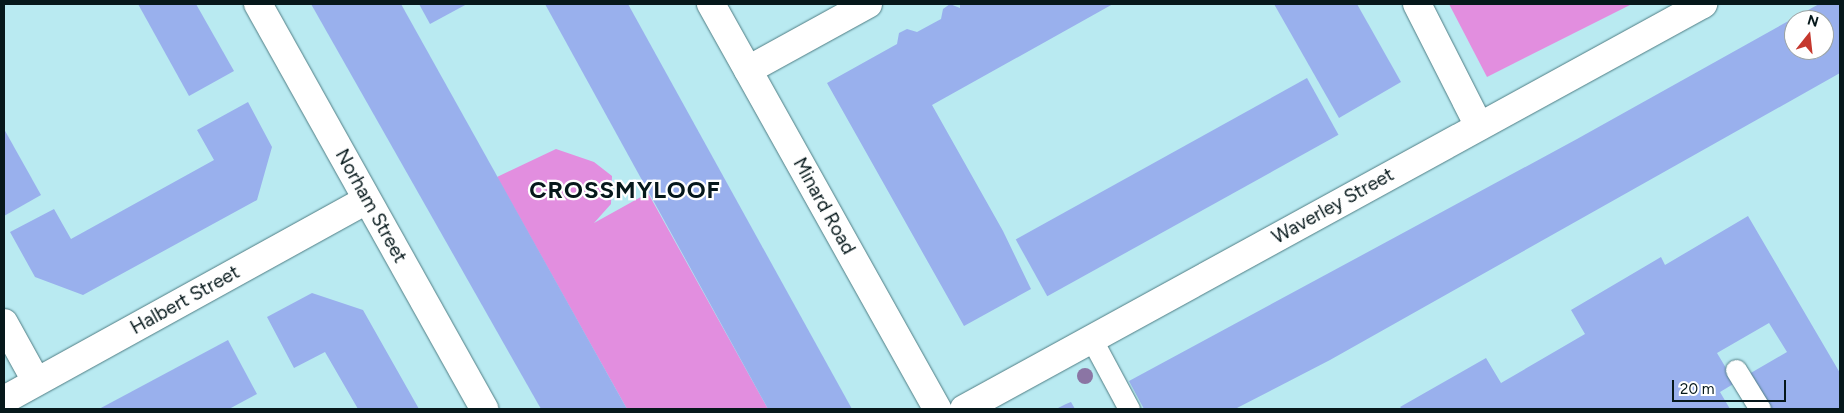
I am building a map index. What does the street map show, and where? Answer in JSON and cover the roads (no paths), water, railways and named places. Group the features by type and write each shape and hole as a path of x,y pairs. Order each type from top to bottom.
{"street":[{"name":"Norham Street","path":"258,4 484,409"},
{"name":"Minard Road","path":"711,4 937,409"},
{"path":"748,70 868,4"},
{"path":"1417,4 1479,126"},
{"name":"Waverley Street","path":"964,409 1703,4"},
{"name":"Halbert Street","path":"4,400 367,200"},
{"path":"4,323 36,381"}],"lane":[{"path":"1092,338 1129,409"},
{"path":"1736,370 1760,409"}],"district":[{"name":"CROSSMYLOOF","path":"625,190"}]}
